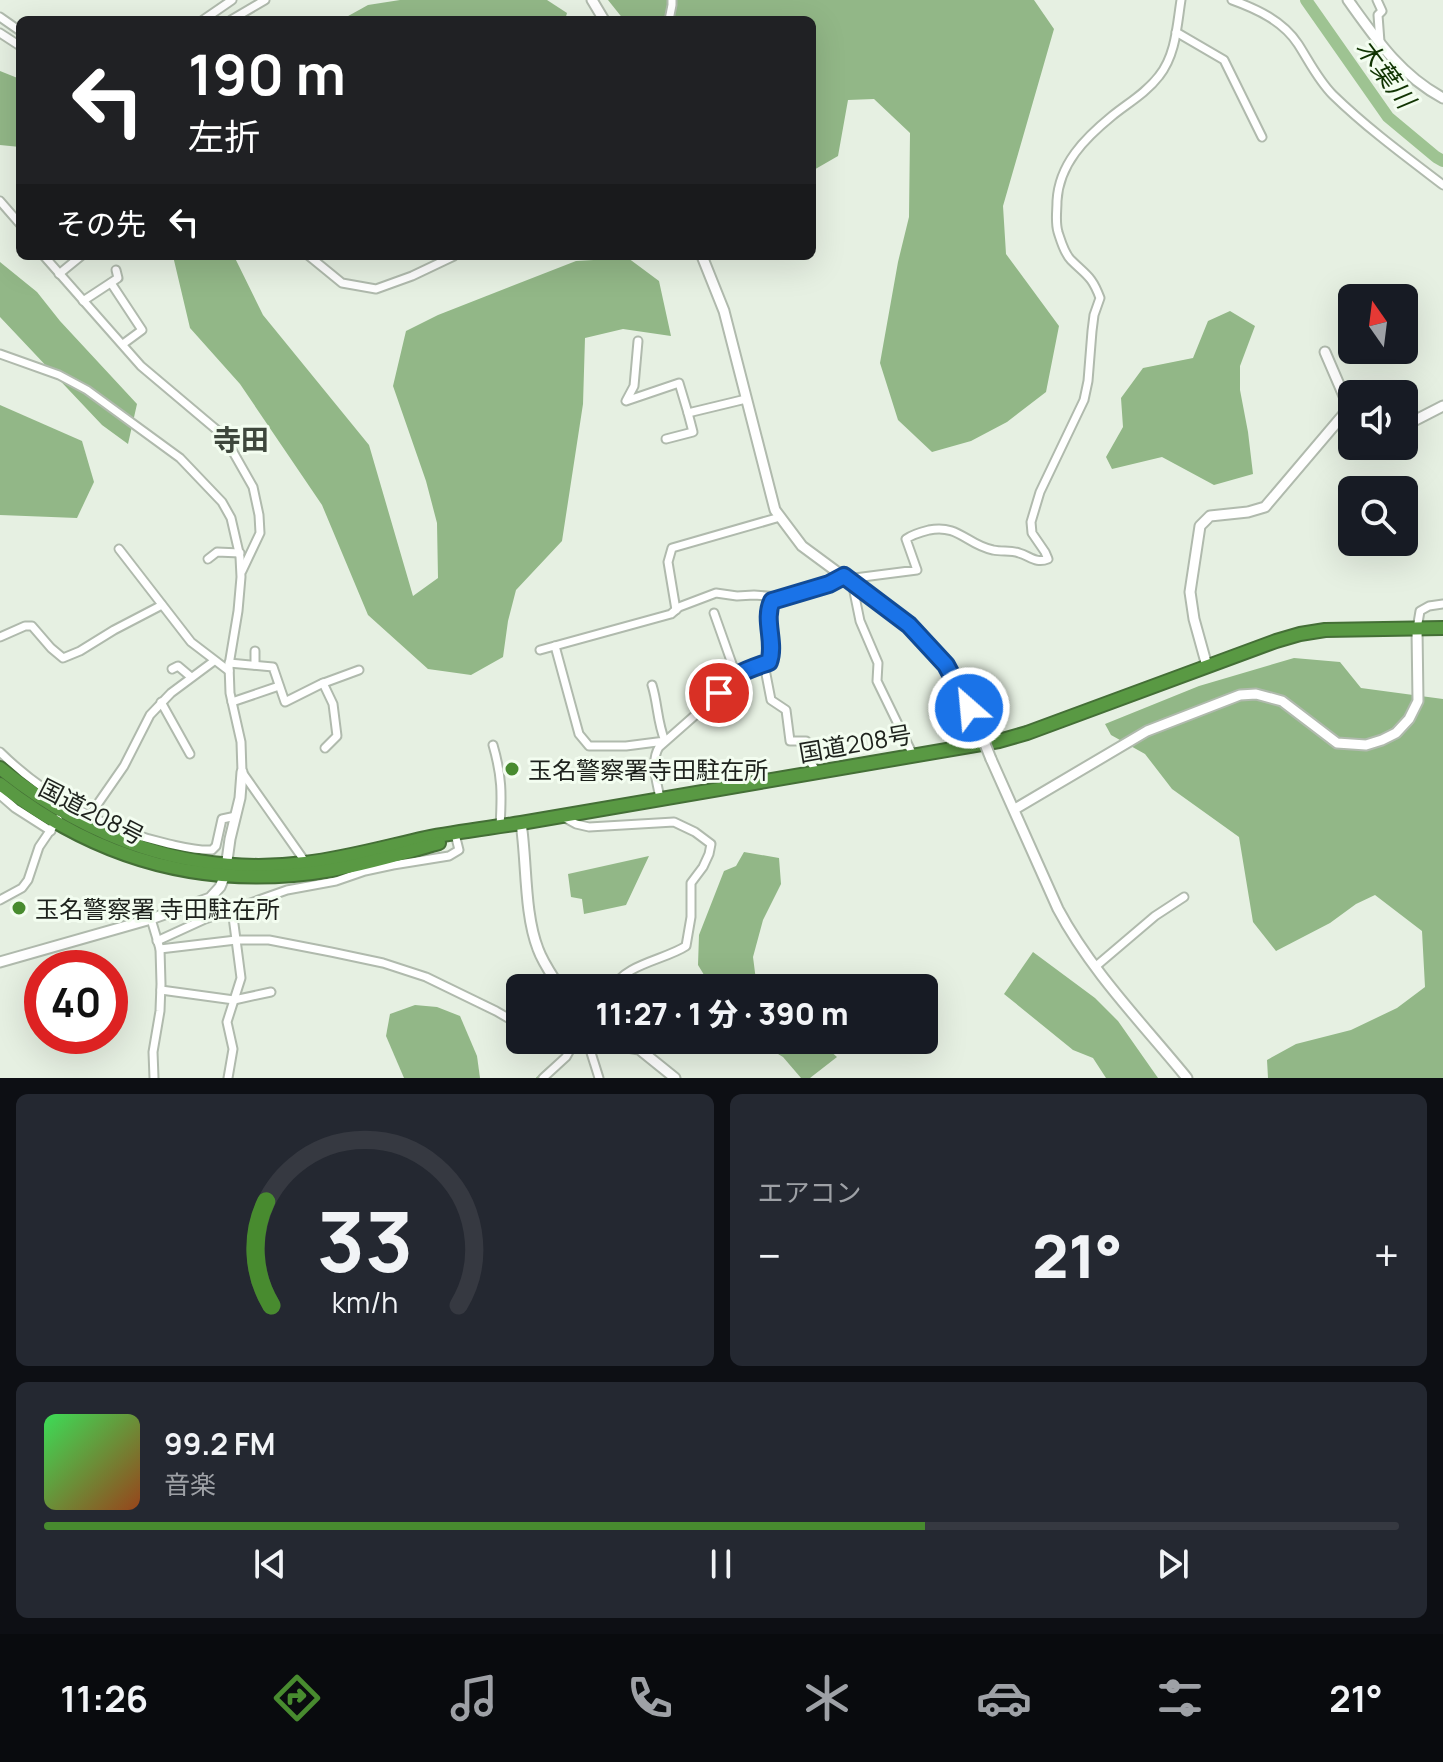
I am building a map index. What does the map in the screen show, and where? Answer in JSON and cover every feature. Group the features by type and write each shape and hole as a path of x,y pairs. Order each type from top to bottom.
{"highway":[{"name":"国道208号","path":"0,768 59,817 130,858 186,872 306,863 455,832 999,741 1300,634 1325,630 1443,628"},
{"name":"国道208号","path":"0,784 37,812 59,817"},
{"name":"国道208号","path":"226,869 283,875 335,875 500,826"}],"street":[{"path":"209,16 232,0"},
{"path":"241,16 265,0"},
{"path":"660,798 656,752 736,675 769,662 770,604 775,599 848,579 917,570 906,539 937,528 950,528 994,550 1017,552 1038,562 1048,559 1032,533 1031,522 1040,492 1084,400 1094,315 1100,298 1096,285 1087,273 1066,253 1057,229 1058,191 1063,173 1078,147 1159,77 1172,52 1181,0"},
{"path":"1232,0 1254,8 1284,29 1296,41 1330,93 1384,141 1443,185"},
{"path":"1348,0 1380,45 1407,74 1443,98"},
{"path":"1377,0 1382,11 1378,15 1380,45"},
{"path":"1176,32 1224,60 1262,137"},
{"path":"0,201 16,219"},
{"path":"47,260 141,366 224,436 253,487 259,515 260,533 241,573"},
{"path":"59,274 76,260"},
{"path":"314,260 342,283 376,289 446,260"},
{"path":"704,260 724,311 775,510 802,546 909,625 946,665 960,688 1058,909 1077,943 1187,1078"},
{"path":"83,301 118,278 116,270"},
{"path":"111,283 142,330 123,344"},
{"path":"638,341 634,386 626,401 679,383 688,413 693,432 666,439"},
{"path":"1325,352 1338,381"},
{"path":"0,354 70,380 142,428 180,458 222,502 231,518 240,553 238,611 229,667 232,702 241,742 242,772 226,869 220,887 210,898 151,919 0,962"},
{"path":"688,413 746,399"},
{"path":"1418,419 1443,406"},
{"path":"1207,666 1190,592 1200,526 1210,516 1265,507 1338,425"},
{"path":"676,610 668,562 672,548 780,517"},
{"path":"119,549 191,642 214,661 229,667 273,667 285,702 359,670"},
{"path":"208,559 217,552 240,553"},
{"path":"848,579 860,621 878,663 877,681 913,755"},
{"path":"540,650 671,614 716,593 781,597"},
{"path":"1015,809 1147,731 1240,695 1256,694 1282,701 1337,743 1366,745 1382,740 1396,733 1409,719 1418,701 1417,629 1420,611 1443,604"},
{"path":"0,637 32,626 63,658 162,605"},
{"path":"714,613 736,675"},
{"path":"555,646 579,734 589,746 626,746 665,741"},
{"path":"255,651 255,665"},
{"path":"90,815 124,766 150,715 161,702 214,661"},
{"path":"764,664 771,700 786,710 790,741 806,741 809,760 817,772"},
{"path":"172,669 178,666 191,677"},
{"path":"323,683 333,704 337,736 325,748"},
{"path":"652,685 658,723 665,741"},
{"path":"232,702 279,686"},
{"path":"161,702 190,754"},
{"path":"493,745 502,794 500,826"},
{"path":"0,752 37,783 59,817"},
{"path":"242,772 306,863"},
{"path":"0,795 15,808 59,817 90,815 159,842 207,850 216,846 222,819 236,816"},
{"path":"561,816 589,827 674,822 711,844 703,867 691,883 691,917 686,946 627,974"},
{"path":"0,900 22,888 28,880 39,847 59,817"},
{"path":"521,823 534,937 552,974"},
{"path":"158,945 181,929 335,875"},
{"path":"1095,967 1155,916 1184,897"},
{"path":"228,1078 233,1049 227,1022 241,978 232,909"},
{"path":"151,919 158,945 161,990 153,1052 154,1078"},
{"path":"158,945 269,940 383,963 426,977 506,1017"},
{"path":"161,990 234,1000 271,992"},
{"path":"543,1078 568,1054"},
{"path":"591,1054 599,1078"},
{"path":"645,1054 675,1078"}],"green space":[{"path":"400,0 547,0 567,13 566,16 348,16 368,5"},
{"path":"608,0 1034,0 1054,29 1003,206 1006,254 1059,326 1046,392 1007,422 971,441 932,452 898,420 880,363 909,217 910,133 874,99 848,100 838,156 816,169 816,16 621,16"},
{"path":"0,71 16,77 16,147 0,145"},
{"path":"174,260 236,260 263,315 369,445 413,596 438,578 437,523 393,386 406,331 438,315 576,261 631,260 659,281 671,336 623,329 585,338 583,404 562,541 516,590 503,657 471,675 428,669 368,615 322,505 240,384 190,328"},
{"path":"0,262 37,292 137,404 128,444 102,425 0,317"},
{"path":"1230,311 1255,326 1240,366 1240,390 1253,474 1214,485 1162,457 1112,469 1106,457 1123,427 1121,398 1143,368 1193,358 1208,321"},
{"path":"0,405 82,441 94,482 77,518 0,515"},
{"path":"1294,658 1340,662 1361,688 1443,699 1443,1078 1268,1078 1267,1060 1296,1044 1351,1030 1397,1008 1425,987 1422,931 1375,895 1276,951 1253,922 1239,837 1172,789 1145,754 1111,735 1105,724 1199,686"},
{"path":"744,852 779,858 781,884 763,920 753,957 755,974 703,974 698,965 699,935 724,871 736,866"},
{"path":"649,856 626,905 584,914 582,899 571,897 568,874"},
{"path":"1033,952 1095,998 1118,1021 1158,1078 1106,1078 1093,1058 1073,1050 1004,994"},
{"path":"415,1005 437,1007 460,1016 477,1056 480,1078 404,1078 386,1036 390,1014"},
{"path":"778,1054 834,1054 837,1057 810,1078 801,1078"}],"waterway":[{"name":"木葉川","path":"1306,0 1388,117 1443,161"},
{"path":"537,1078 549,1067"}],"place":[{"name":"玉名警察署寺田駐在所","path":"512,769"},
{"name":"玉名警察署 寺田駐在所","path":"19,908"}],"district":[{"name":"寺田","path":"241,439"}],"route":[{"path":"719,693 740,672 769,662 769,610 772,601 829,584 844,576 909,625 946,665 969,708"}]}
